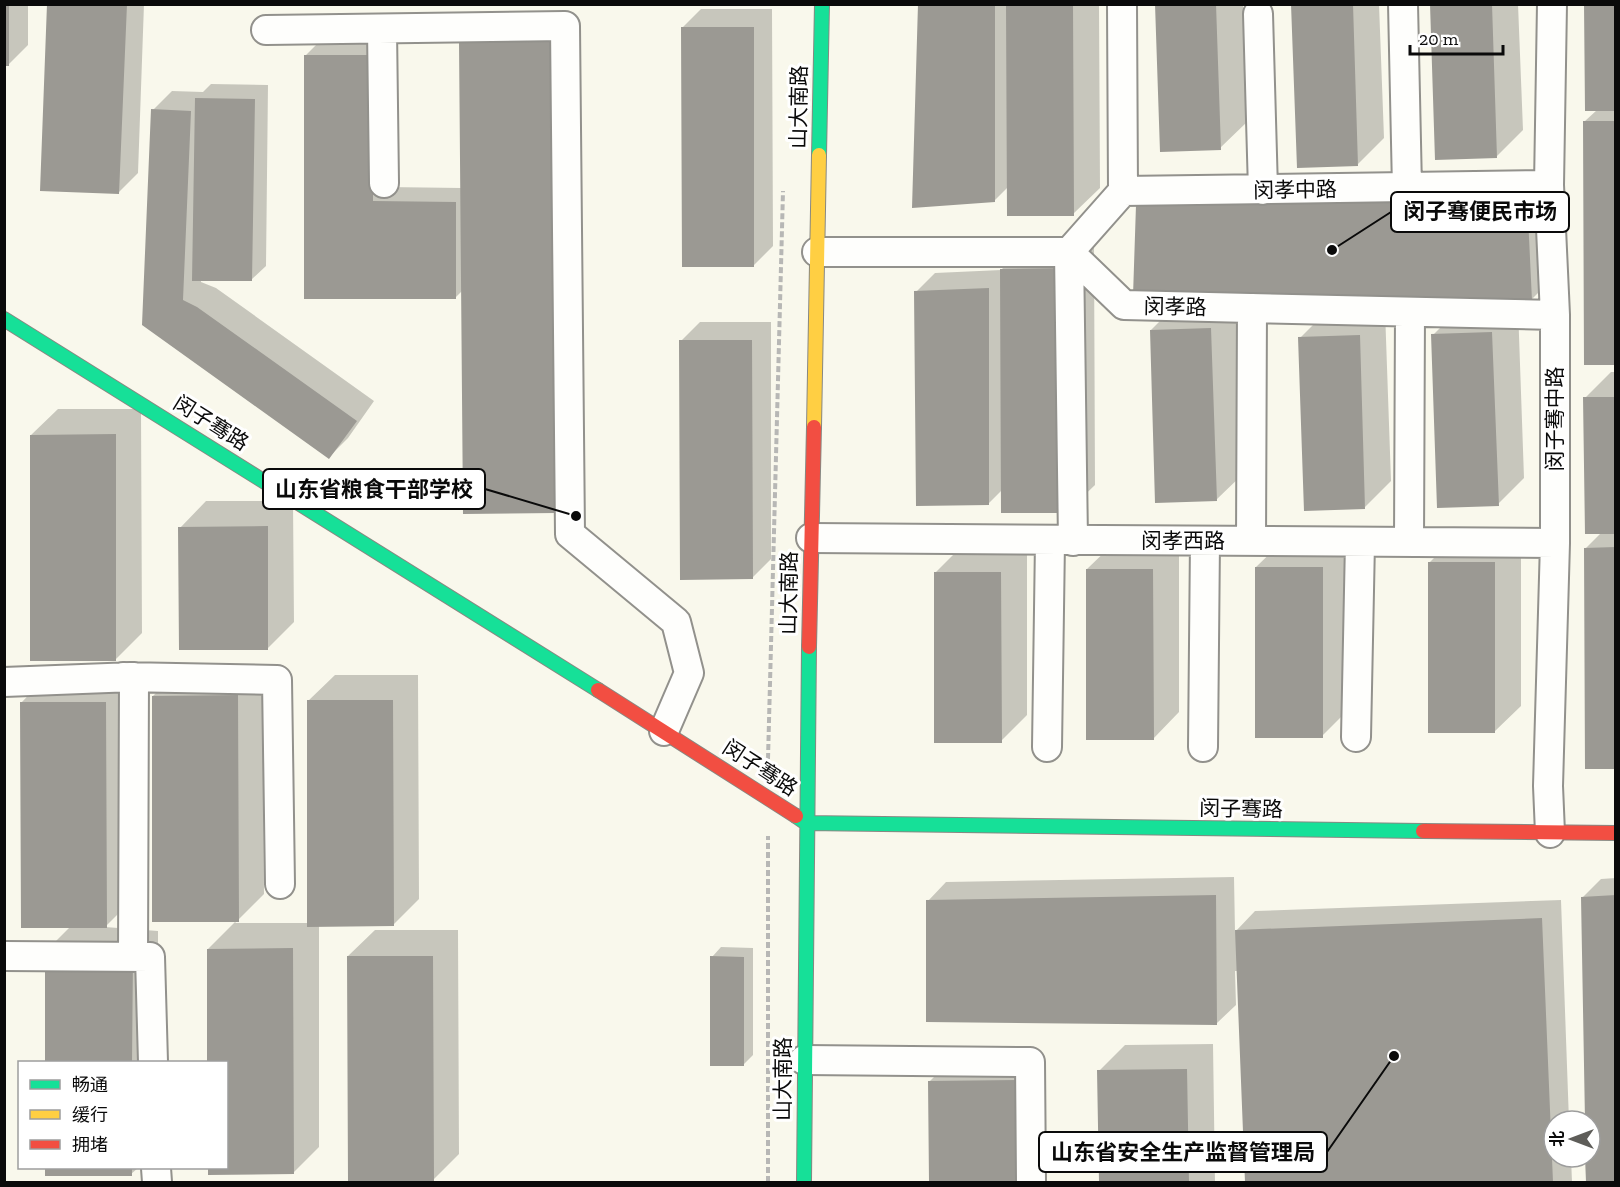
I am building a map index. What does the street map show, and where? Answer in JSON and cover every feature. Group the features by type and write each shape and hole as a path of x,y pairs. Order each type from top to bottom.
{"street":[{"name":"山大南路","path":"804,1182 810,538 822,4"},
{"path":"1047,747 1061,541 1069,252 1123,191 1122,4"},
{"path":"1403,4 1407,188"},
{"name":"闵子骞中路","path":"1550,833 1548,786 1555,543 1555,315 1550,185 1552,4"},
{"path":"1258,14 1263,190"},
{"path":"266,30 382,28 447,16 565,26 570,534 676,622 689,673 664,731"},
{"path":"382,28 384,183"},
{"name":"闵孝中路","path":"1123,191 1550,185"},
{"path":"817,252 1069,252"},
{"name":"闵孝路","path":"1069,252 1124,305 1555,315"},
{"path":"1251,541 1252,308"},
{"path":"1409,542 1410,312"},
{"name":"闵子骞路","path":"4,319 664,731 806,823 1616,833"},
{"name":"闵孝西路","path":"810,538 1555,543"},
{"path":"1203,747 1205,541"},
{"path":"1356,737 1360,542"},
{"path":"123,677 277,680 280,884"},
{"path":"4,682 134,677 133,957"},
{"path":"4,956 150,957 153,1061"},
{"path":"804,1060 1030,1062 1031,1182"}],"path":[{"path":"768,1182 767,797 784,182"}],"building":[{"path":"4,4 9,4 9,66 4,66"},
{"path":"47,4 127,4 119,194 40,191"},
{"path":"918,4 995,4 995,202 912,208"},
{"path":"1006,4 1073,4 1074,216 1007,216"},
{"path":"1155,4 1216,4 1221,150 1160,152"},
{"path":"1291,4 1353,4 1358,166 1297,168"},
{"path":"1430,4 1492,4 1497,158 1435,160"},
{"path":"1584,4 1616,4 1616,111 1585,111"},
{"path":"681,27 754,27 754,267 682,267"},
{"path":"552,41 556,513 463,514 459,42"},
{"path":"304,55 373,55 373,201 456,202 456,299 304,299"},
{"path":"195,98 255,99 252,281 192,281"},
{"path":"151,109 191,111 183,300 197,307 357,421 329,459 142,325"},
{"path":"1583,121 1616,121 1616,365 1584,365"},
{"path":"1527,195 1532,301 1133,296 1136,205"},
{"path":"1068,268 1069,513 1001,513 1000,269"},
{"path":"989,288 989,505 916,506 914,291"},
{"path":"1211,328 1217,501 1155,503 1150,330"},
{"path":"1492,332 1499,506 1437,508 1431,334"},
{"path":"1360,335 1365,509 1304,511 1298,337"},
{"path":"679,340 752,340 753,579 680,580"},
{"path":"1583,397 1616,397 1616,534 1585,534"},
{"path":"116,434 116,661 30,661 30,435"},
{"path":"268,526 268,650 179,650 178,527"},
{"path":"1616,547 1616,769 1585,769 1584,548"},
{"path":"1428,562 1495,562 1495,733 1428,733"},
{"path":"1255,567 1323,567 1323,738 1255,738"},
{"path":"1086,569 1153,569 1154,740 1086,740"},
{"path":"934,572 1001,572 1002,743 934,743"},
{"path":"238,695 239,922 152,922 152,696"},
{"path":"307,700 393,700 394,926 307,927"},
{"path":"20,702 106,702 107,928 21,928"},
{"path":"1216,895 1217,1025 926,1022 926,900"},
{"path":"1616,895 1616,1182 1586,1182 1585,1169 1602,1169 1602,1109 1585,1109 1581,897"},
{"path":"1542,918 1550,1109 1542,1109 1542,1169 1552,1169 1553,1182 1245,1182 1235,930"},
{"path":"293,948 294,1174 208,1175 208,1169 228,1169 228,1061 207,1061 207,949"},
{"path":"45,950 133,957 132,1061 45,1061"},
{"path":"347,956 433,956 434,1182 348,1182"},
{"path":"710,956 744,957 744,1066 710,1066"},
{"path":"1187,1069 1189,1182 1099,1182 1097,1070"},
{"path":"1018,1080 1020,1182 929,1182 928,1081"},
{"path":"45,1169 132,1169 132,1176 45,1176"}],"traffic: fast":[{"path":"819,155 822,4"},
{"path":"4,319 598,690"},
{"path":"804,1182 809,647"},
{"path":"796,816 806,823 1423,831"}],"traffic: slow":[{"path":"814,427 819,155"}],"traffic: jam":[{"path":"809,647 814,427"},
{"path":"598,690 796,816"},
{"path":"1423,831 1616,833"}],"place":[{"name":"闵子骞便民市场","path":"1332,250"},
{"name":"山东省粮食干部学校","path":"576,516"},
{"name":"山东省安全生产监督管理局","path":"1394,1056"}]}
